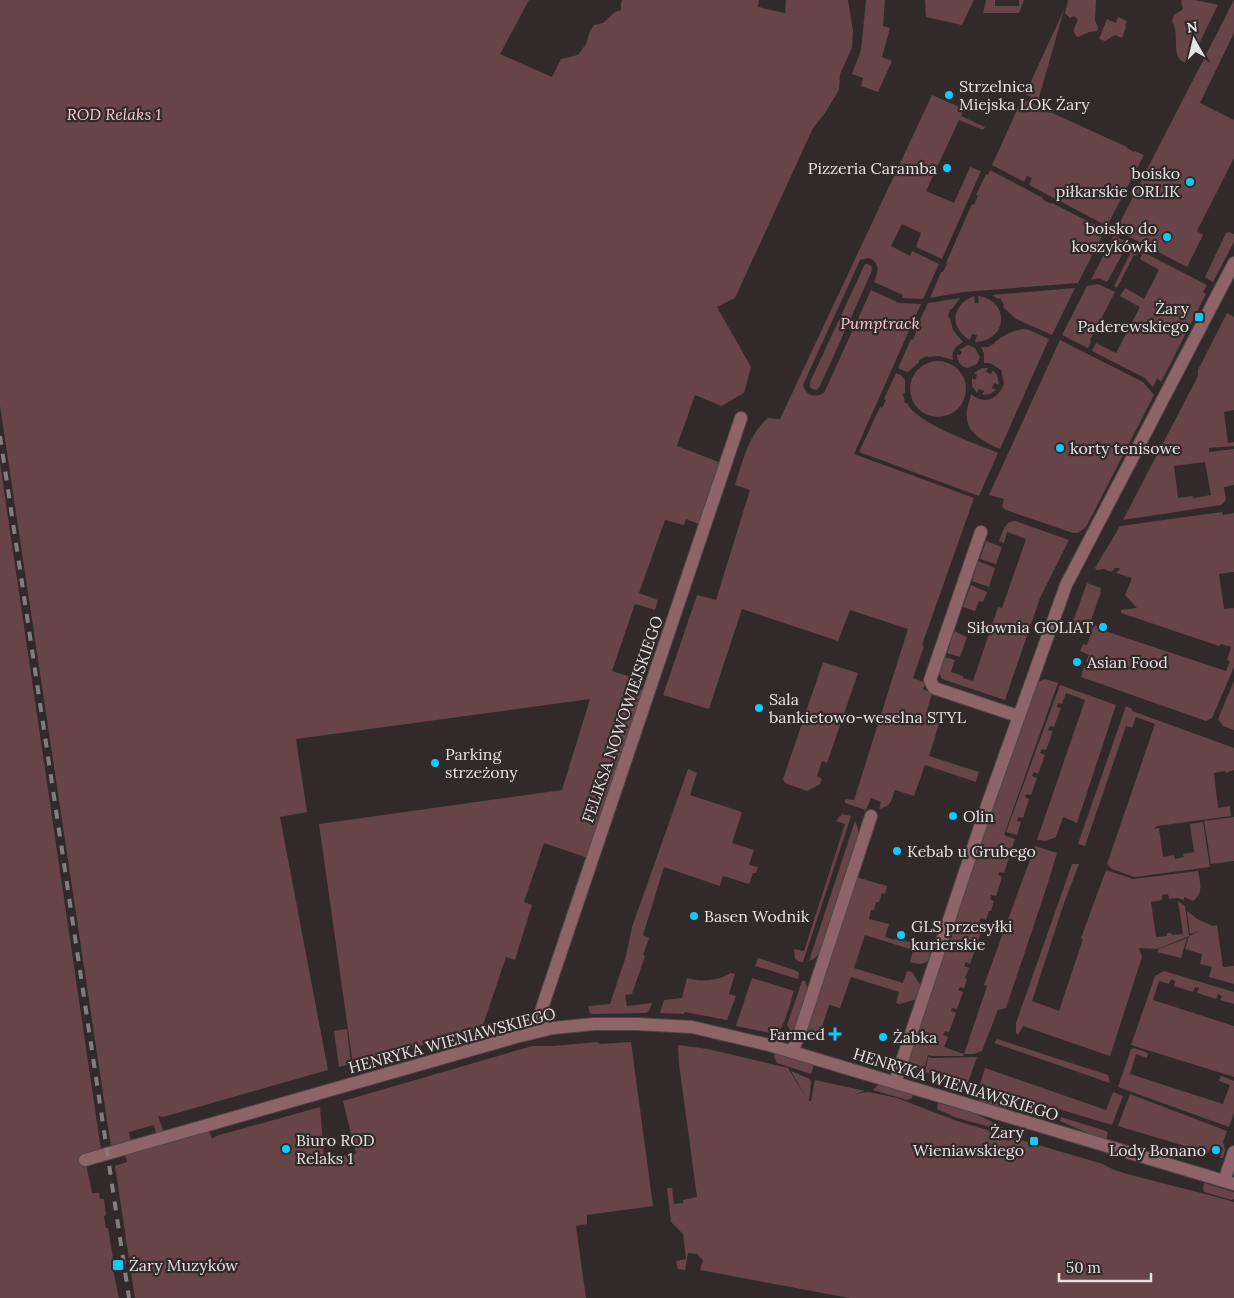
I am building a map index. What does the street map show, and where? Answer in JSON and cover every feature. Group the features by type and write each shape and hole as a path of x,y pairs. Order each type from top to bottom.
{"street":[{"path":"895,1082 1018,716 1066,585 1234,263"},
{"name":"FELIKSA NOWOWIEJSKIEGO","path":"544,1030 541,1012 741,418"},
{"path":"981,532 930,680 934,688 1018,716"},
{"path":"792,1052 799,1036 871,816"},
{"name":"HENRYKA WIENIAWSKIEGO","path":"86,1160 544,1030 594,1024 636,1024 692,1027 769,1045 1229,1183"},
{"path":"1229,1183 1234,1152"}],"green space":[{"name":"ROD Relaks 1","path":"0,0 529,0 500,54 552,77 561,59 578,55 586,44 594,25 603,23 615,12 621,10 622,0 759,0 758,7 785,13 786,0 848,0 853,31 852,48 840,74 839,90 813,128 735,298 717,307 751,367 744,393 721,406 695,395 677,446 721,463 701,525 686,519 684,525 665,520 639,593 658,600 655,610 635,604 612,671 631,677 629,685 646,691 588,858 544,843 524,902 532,905 515,960 506,957 482,1028 353,1065 319,824 562,790 590,699 296,739 307,812 280,817 328,1070 163,1117 158,1116 162,1132 156,1134 154,1125 129,1132 131,1141 111,1147 0,406"},
{"path":"866,0 885,0 883,26 890,28 882,57 892,61 878,92 861,86 863,78 852,74 861,50"},
{"path":"925,0 974,0 962,25 926,17"},
{"path":"986,0 995,0 995,6 1019,6 1019,0 1024,0 1019,13 983,13"},
{"path":"1068,0 1096,0 1095,20 1098,28 1097,31 1078,37 1074,33 1078,19 1074,16 1070,18 1065,13"},
{"path":"1195,0 1218,5 1191,60 1186,63 1181,60 1176,51 1176,32 1172,21 1174,15 1183,9 1181,1"},
{"path":"1234,0 1234,33 1200,103 1234,120 1234,158 1197,231 1203,235 1187,267 1116,230"},
{"path":"1064,10 1038,101 1025,94"},
{"path":"1118,17 1127,21 1122,38 1115,35 1105,41 1099,39 1107,19 1116,23"},
{"name":"Pumptrack","path":"932,95 964,109 961,116 985,127 983,130 959,120 926,191 954,203 970,167 981,171 942,259 916,247 921,233 902,224 891,246 910,256 912,251 939,264 923,299 902,298 903,295 874,282 877,265 869,258 860,260 803,385 806,392 811,395 824,393 871,290 899,303 921,304 854,454 974,498 922,645 924,646 913,678 926,683 923,689 932,693 927,710 939,724 929,756 979,772 976,782 925,765 914,796 895,790 890,802 886,806 879,809 881,802 871,798 866,810 845,803 845,799 854,800 908,629 850,610 838,641 742,609 709,709 663,695 697,595 716,600 750,490 735,485 751,440 768,418 780,419"},
{"path":"1022,99 1144,155 1107,226 1029,185 1032,178 1027,176 1024,182 992,165"},
{"path":"990,170 1051,204 1105,230 1078,283 963,292 930,298 941,272 943,272 947,264 972,204 974,205 978,196 976,195 986,174 988,175"},
{"path":"1226,233 1234,234 1234,242 1213,282 1205,277"},
{"path":"1114,235 1139,249 1117,288 1114,286 1130,254 1124,251 1107,282 1099,278 1091,280"},
{"path":"1143,252 1207,285 1203,292 1206,294 1161,382 1157,378 1153,387 1145,378 1092,351 1096,343 1116,353 1140,307 1120,296 1125,288 1144,299 1159,270 1140,259"},
{"path":"865,264 872,267 871,273 820,386 817,390 812,389 810,382"},
{"path":"1098,284 1115,292 1090,340 1088,348 1062,335 1087,286"},
{"path":"1075,288 1052,335 1016,319 1003,307 1004,305 1000,298 998,299 992,295"},
{"path":"974,296 975,303 979,303 978,296 989,299 996,305 1000,312 1001,321 994,335 986,340 975,342 977,335 972,334 970,340 963,335 956,323 957,311 961,305"},
{"path":"960,298 950,309 948,317 950,318 953,330 963,342 955,349 953,360 939,356 927,356 919,360 908,372 899,369 928,303"},
{"path":"1227,313 1234,317 1234,410 1224,412 1228,443 1234,442 1234,446 1209,448 1209,452 1234,449 1234,485 1224,487 1226,500 1221,505 1123,520 1198,376 1198,370","holes":["1205,462 1211,495 1178,498 1174,466"]},
{"path":"1023,329 1049,339 1000,449 987,443 971,430 968,424 967,410 971,394 981,399 990,399 998,394 1004,384 1001,370 990,363 984,363 984,354 981,347 988,347 1005,335"},
{"path":"1060,340 1143,382 1154,395 1086,527 1078,533 1073,533 1006,510 1002,507 1004,499 989,495"},
{"path":"968,345 975,348 980,357 977,364 967,368 959,363 957,354 960,355 962,352 959,350"},
{"path":"932,361 944,361 954,365 962,373 966,389 962,405 954,413 944,417 932,417 922,413 914,405 910,395 910,383 914,373 922,365"},
{"path":"982,368 988,368 986,372 991,374 993,370 997,375 999,385 994,383 992,388 996,390 990,394 982,395 984,391 979,389 977,393 972,386 972,378 975,380 977,375 974,373"},
{"path":"896,373 905,380 905,393 903,394 905,403 913,411 948,432 998,453 979,496 859,452 880,407 882,408 886,400 884,399"},
{"path":"0,463 101,1150 84,1155 92,1193 99,1193 100,1199 104,1199 106,1215 104,1216 106,1228 108,1228 114,1264 112,1265 119,1298 0,1298"},
{"path":"1222,512 1223,515 1234,513 1234,572 1219,574 1224,609 1234,608 1234,667 1212,718 1206,721 1081,677 1084,666 1087,667 1088,663 1086,662 1089,655 1080,651 1083,644 1087,645 1093,627 1086,629 1072,624 1087,583 1101,588 1090,623 1100,627 1099,629 1226,671 1230,661 1227,660 1231,647 1221,644 1219,646 1121,613 1121,610 1137,608 1125,595 1132,578 1116,573 1119,568 1115,568 1111,572 1095,568 1120,526"},
{"path":"1015,521 1069,540 1040,598 1005,700 942,679 939,673 945,657 955,660 951,672 973,681 998,607 1002,608 1026,539 1007,532 1004,543 999,541 1004,528 1009,522"},
{"path":"986,541 1002,547 996,564 980,559"},
{"path":"978,561 995,568 989,587 972,581"},
{"path":"971,585 987,592 983,602 979,601 975,611 963,607"},
{"path":"954,631 967,637 960,657 947,653"},
{"path":"823,662 858,673 827,763 822,761 817,776 822,779 820,784 807,791 785,783 783,779"},
{"path":"1045,679 1058,683 1004,835 1015,839 1010,854 1006,853 1005,857 1009,858 1004,873 999,872 998,875 1002,877 996,896 991,895 990,899 994,901 991,911 989,911 986,920 981,918 979,922 984,924 978,941 973,939 972,943 977,945 970,964 966,962 964,966 969,968 964,988 960,987 958,990 963,992 957,1009 952,1008 951,1011 956,1013 949,1032 945,1031 943,1035 948,1037 944,1047 964,1054 963,1056 928,1055 923,1073 905,1065 1036,686 1038,682"},
{"path":"1234,681 1234,730 1223,726 1218,719"},
{"path":"1060,685 1116,705 1077,823 1063,817 1056,837 1046,841 1037,840 1085,700 1066,693 1062,704 1058,703 1057,707 1061,708 1054,727 1050,726 1048,730 1053,731 1046,750 1042,749 1040,753 1045,755 1038,774 1034,772 1032,776 1037,778 1031,795 1026,794 1025,797 1029,799 1023,818 1018,817 1017,821 1021,822 1017,835 1006,832"},
{"path":"1126,706 1132,709 1132,711 1234,748 1234,770 1226,773 1225,771 1214,773 1218,808 1230,806 1231,816 1157,826 1154,829 1159,828 1163,857 1174,855 1175,859 1184,857 1183,854 1194,852 1190,824 1203,822 1210,867 1134,877 1112,869 1107,864 1155,724 1136,717 1132,728 1126,726 1085,846 1078,844"},
{"path":"688,769 697,773 690,795 742,812 732,843 754,850 749,865 758,867 756,873 753,873 749,884 723,876 720,886 664,867 643,935 649,938 643,955 645,956 632,994 625,995 627,1006 652,1003 649,1011 646,1013 592,1014 588,1006 610,1004 626,956 632,927"},
{"path":"842,814 851,816 803,962 800,962 795,959 794,949 804,951 845,824 836,821"},
{"path":"1234,817 1234,861 1211,864 1204,821"},
{"path":"855,821 858,835 821,951 814,959 809,961"},
{"path":"1035,846 1057,853 1006,1008 998,1010 982,1051 974,1054 964,1054 987,986 984,985"},
{"path":"1072,864 1079,864 1064,903 1032,1001 1059,1011 1083,939 1081,938 1106,870 1133,879 1198,871 1200,891 1193,901 1184,897 1184,900 1178,898 1169,899 1168,894 1162,895 1162,900 1151,902 1156,937 1167,936 1167,933 1172,935 1183,934 1178,901 1185,906 1189,936 1158,949 1139,948 1142,957 1110,1056 1023,1026 1018,1035 1016,1033 1016,1023"},
{"path":"856,877 887,886 885,894 882,893 879,902 876,902 874,910 871,910 869,919 889,924 885,937 895,940 896,938 932,949 928,961 921,964 914,963 910,962 913,950 865,935 854,968 903,983 907,971 912,972 921,986 917,999 900,1004 896,1003 899,992 851,977 840,1008 829,1005 819,1037 805,1033"},
{"path":"1187,911 1197,919 1213,926 1217,925 1223,967 1234,966 1234,984 1209,977 1212,967 1200,964 1202,954 1185,949 1189,936 1200,931 1190,934"},
{"path":"1187,938 1181,958 1157,952 1159,949"},
{"path":"758,958 797,971 799,973 798,979 755,966"},
{"path":"1164,971 1234,992 1234,1004 1220,1000 1222,996 1218,994 1216,999 1197,993 1199,988 1195,987 1193,992 1174,986 1175,981 1171,979 1169,984 1159,981 1153,1000 1234,1026 1234,1077 1131,1045 1155,976"},
{"path":"731,973 735,974 729,994 736,996 727,1020 685,1012 684,1014 660,1013 664,1000 682,998 687,978 710,980"},
{"path":"752,978 794,991 782,1027 775,1034 736,1026"},
{"path":"802,981 805,981 807,991 795,1032 790,1030 787,1025"},
{"path":"347,1029 351,1064 339,1067 334,1031"},
{"path":"997,1039 1108,1075 1110,1083 994,1043"},
{"path":"597,1042 600,1044 631,1042 653,1206 587,1215 587,1224 576,1226 586,1298 135,1298 115,1166 127,1162 125,1155 207,1131 212,1139 216,1136 320,1107 324,1158 356,1154 343,1101 532,1046"},
{"path":"678,1045 708,1049 788,1068 808,1101 791,1071 810,1079 809,1101 811,1101 815,1080 865,1091 854,1094 869,1092 897,1098 957,1121 1103,1164 1124,1173 1234,1202 1234,1298 849,1298 700,1270 703,1260 697,1254 688,1253 685,1270 678,1269 676,1261 686,1259 683,1234 671,1222 667,1188 672,1188 674,1204 683,1203 683,1200 697,1197"},
{"path":"1134,1048 1148,1053 1147,1058 1136,1054 1130,1074 1223,1104 1230,1085 1219,1081 1221,1076 1234,1081 1234,1113 1229,1127 1118,1087 1131,1049"},
{"path":"775,1053 814,1064 811,1074 777,1063 774,1057"},
{"path":"928,1057 977,1057 968,1083 925,1072"},
{"path":"985,1068 1106,1110 1113,1092 1123,1096 1112,1125 982,1086 980,1084"},
{"path":"879,1084 913,1094 912,1098 907,1100 873,1090"},
{"path":"978,1094 1015,1103 1015,1109 983,1103 976,1096"},
{"path":"1130,1094 1227,1131 1223,1142 1225,1150 1223,1158 1220,1158 1223,1148 1212,1145 1208,1153 1118,1126"},
{"path":"938,1103 974,1113 1008,1130 1005,1131 957,1118 937,1109"},
{"path":"1061,1117 1106,1131 1108,1133 1106,1141 1060,1121"},
{"path":"1204,1183 1234,1192 1234,1199 1231,1200 1204,1192"}],"railway":[{"path":"0,436 129,1298"}],"place":[{"name":"Strzelnica Miejska LOK Żary","path":"949,95"},
{"name":"Pizzeria Caramba","path":"947,168"},
{"name":"boisko piłkarskie ORLIK","path":"1190,182"},
{"name":"boisko do koszykówki","path":"1167,237"},
{"name":"Żary Paderewskiego","path":"1199,317"},
{"name":"korty tenisowe","path":"1060,448"},
{"name":"Siłownia GOLIAT","path":"1103,627"},
{"name":"Asian Food","path":"1077,662"},
{"name":"Sala bankietowo-weselna STYL","path":"759,708"},
{"name":"Parking strzeżony","path":"435,763"},
{"name":"Olin","path":"953,816"},
{"name":"Kebab u Grubego","path":"897,851"},
{"name":"Basen Wodnik","path":"694,916"},
{"name":"GLS przesyłki kurierskie","path":"901,935"},
{"name":"Farmed","path":"835,1034"},
{"name":"Żabka","path":"883,1037"},
{"name":"Żary Wieniawskiego","path":"1034,1141"},
{"name":"Biuro ROD Relaks 1","path":"286,1149"},
{"name":"Lody Bonano","path":"1216,1150"},
{"name":"Żary Muzyków","path":"118,1265"}]}
